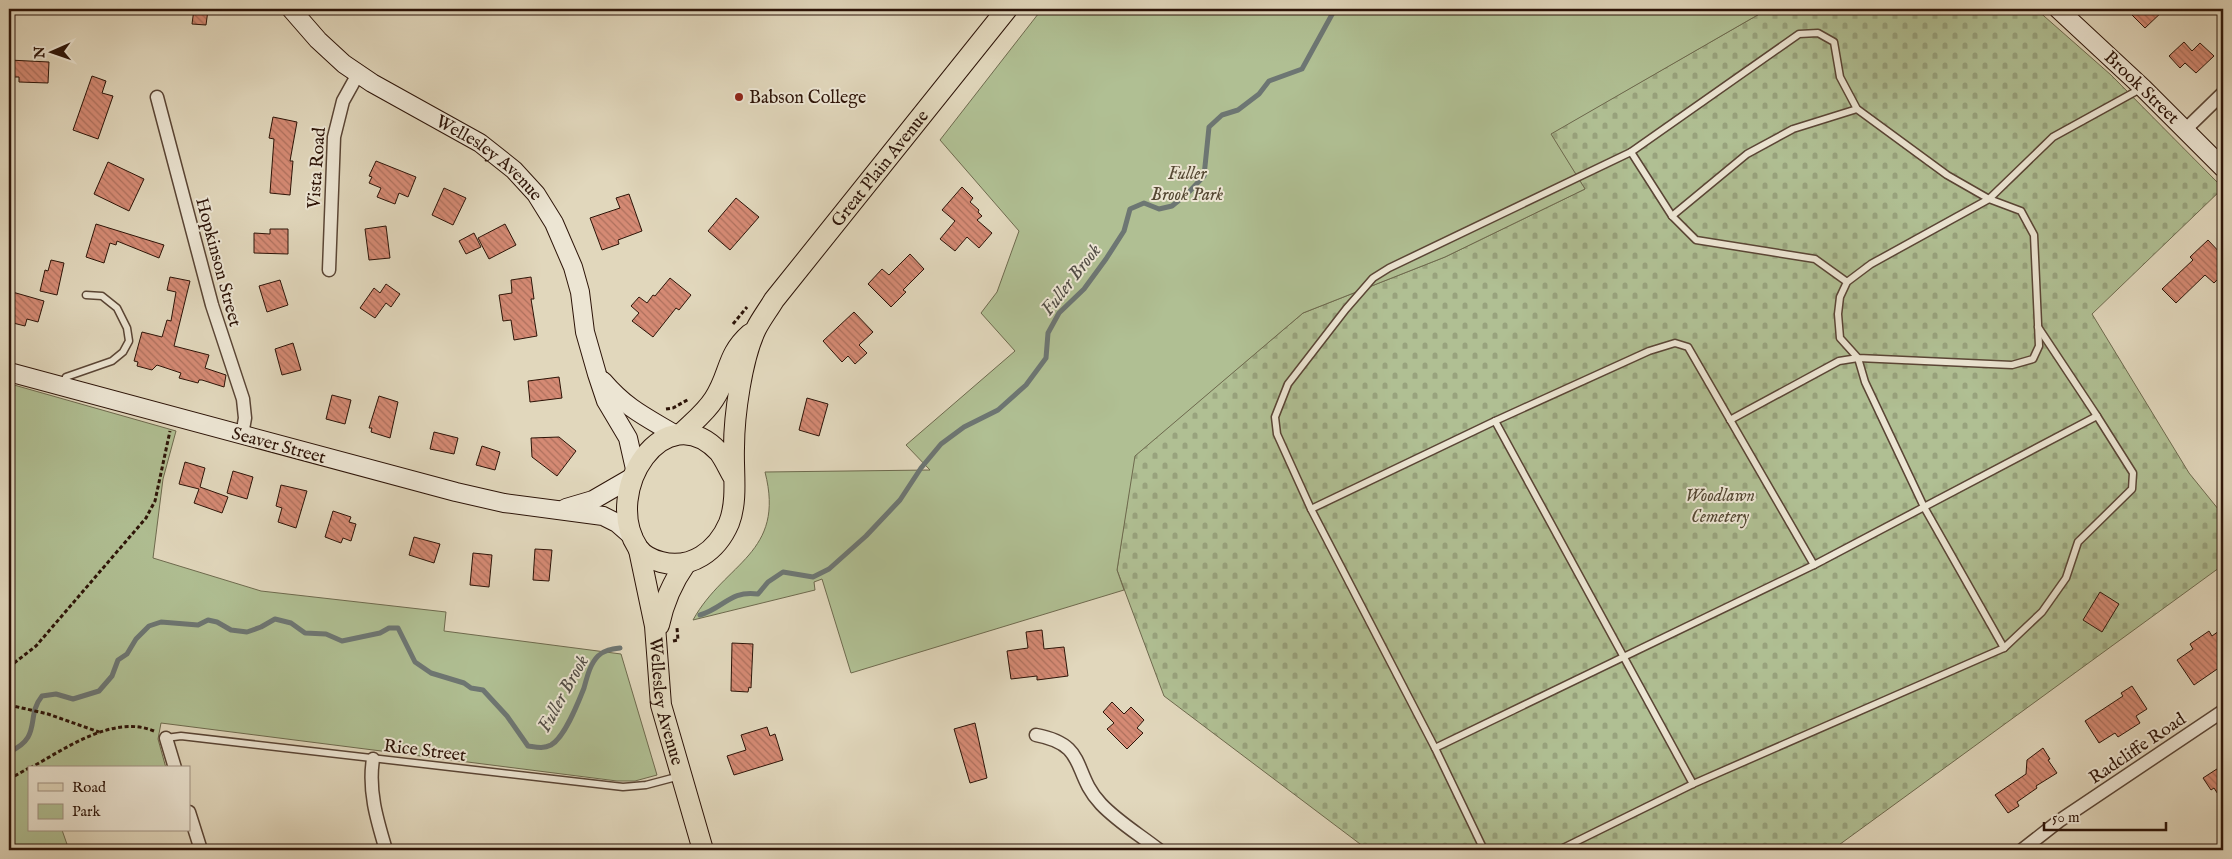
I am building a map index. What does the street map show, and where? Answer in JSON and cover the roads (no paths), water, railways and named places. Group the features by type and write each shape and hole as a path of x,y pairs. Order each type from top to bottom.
{"main road":[{"name":"Great Plain Avenue","path":"734,478 734,446 738,401 746,362 756,330 774,300 1007,9"},
{"name":"Great Plain Avenue","path":"679,434 714,400 729,362 740,343 756,330"},
{"path":"679,434 692,436 714,448 722,456 734,478 730,521 721,538 706,554 686,563 661,562 653,560 636,544 628,525 627,506 633,474 663,439 679,434"},
{"name":"Wellesley Avenue","path":"636,544 652,605 661,705 704,850"},
{"path":"656,646 665,601 673,583 686,563"}],"street":[{"name":"Wellesley Avenue","path":"291,9 318,40 358,74 386,92 471,136 498,156 529,185 554,223 571,261 580,292 585,332 597,374 606,401 628,438 633,474"},
{"name":"Brook Street","path":"2058,9 2186,129 2223,168"},
{"name":"Vista Road","path":"329,270 334,137 342,101 358,74"},
{"path":"2186,129 2223,93"},
{"name":"Hopkinson Street","path":"157,97 212,305 243,399 245,418 242,435"},
{"name":"Seaver Street","path":"9,372 486,500 603,516 617,523 636,544"},
{"name":"Wellesley Avenue","path":"597,374 636,413 679,434"},
{"name":"Seaver Street","path":"552,510 593,500 633,474"},
{"name":"Radcliffe Road","path":"2022,850 2059,821 2223,711"},
{"path":"1036,734 1053,738 1066,745 1075,757 1095,797 1109,811 1159,850"},
{"path":"166,738 174,766"},
{"path":"373,759 371,779 373,800 386,850"},
{"path":"190,815 201,850"}],"lane":[{"path":"1484,850 1435,748 1311,510 1277,434 1275,417 1288,384 1346,309 1373,278 1389,268 1631,152 1799,34 1818,33 1834,42 1840,77 1857,109 1947,175 1989,200 2021,211 2034,235 2039,346 2033,359 2012,365 1858,358 1838,361 1730,420"},
{"path":"2004,648 1924,507 1865,382 1858,358 1840,338 1838,314 1840,297 1847,282 1871,264 1989,200 2053,137 2143,88"},
{"path":"1672,216 1747,154 1793,129 1857,109"},
{"path":"1631,152 1672,216 1696,240 1815,259 1847,282"},
{"path":"61,386 66,377 112,361 123,352 129,340 127,328 117,308 102,296 86,295"},
{"path":"1559,850 1693,784 2004,648 2042,612 2066,578 2078,542 2118,506 2132,490 2133,473 2037,326"},
{"path":"1311,510 1494,421 1649,351 1676,343 1688,347 1814,565"},
{"path":"1435,748 1814,565 2097,416"},
{"path":"1494,421 1693,784"},
{"name":"Rice Street","path":"166,738 186,736 622,788 646,785 681,776"}],"waterway":[{"name":"Fuller Brook","path":"700,615 734,597 748,593 758,594 768,582 783,572 813,577 829,569 866,536 900,500 921,468 941,444 964,427 998,410 1026,385 1046,358 1048,333 1059,313 1084,289 1106,259 1124,231 1130,209 1144,203 1159,209 1172,206 1188,193 1204,176 1209,127 1222,115 1238,110 1259,94 1269,81 1302,69 1335,9"},
{"name":"Fuller Brook","path":"9,752 26,740 30,733 34,712 42,696 56,694 73,699 99,691 112,676 118,660 127,654 136,639 149,626 161,622 198,625 208,620 217,622 231,630 247,632 275,619 291,623 305,633 326,634 342,641 380,633 389,628 398,628 415,662 431,673 464,683 471,688 483,690 507,716 528,746 540,747 551,745 561,735 578,702 595,659 605,651 620,648"}],"place":[{"name":"Babson College","path":"739,97"}],"park label":[{"name":"Fuller Brook Park","path":"1187,183"},
{"name":"Woodlawn Cemetery","path":"1720,505"}]}
